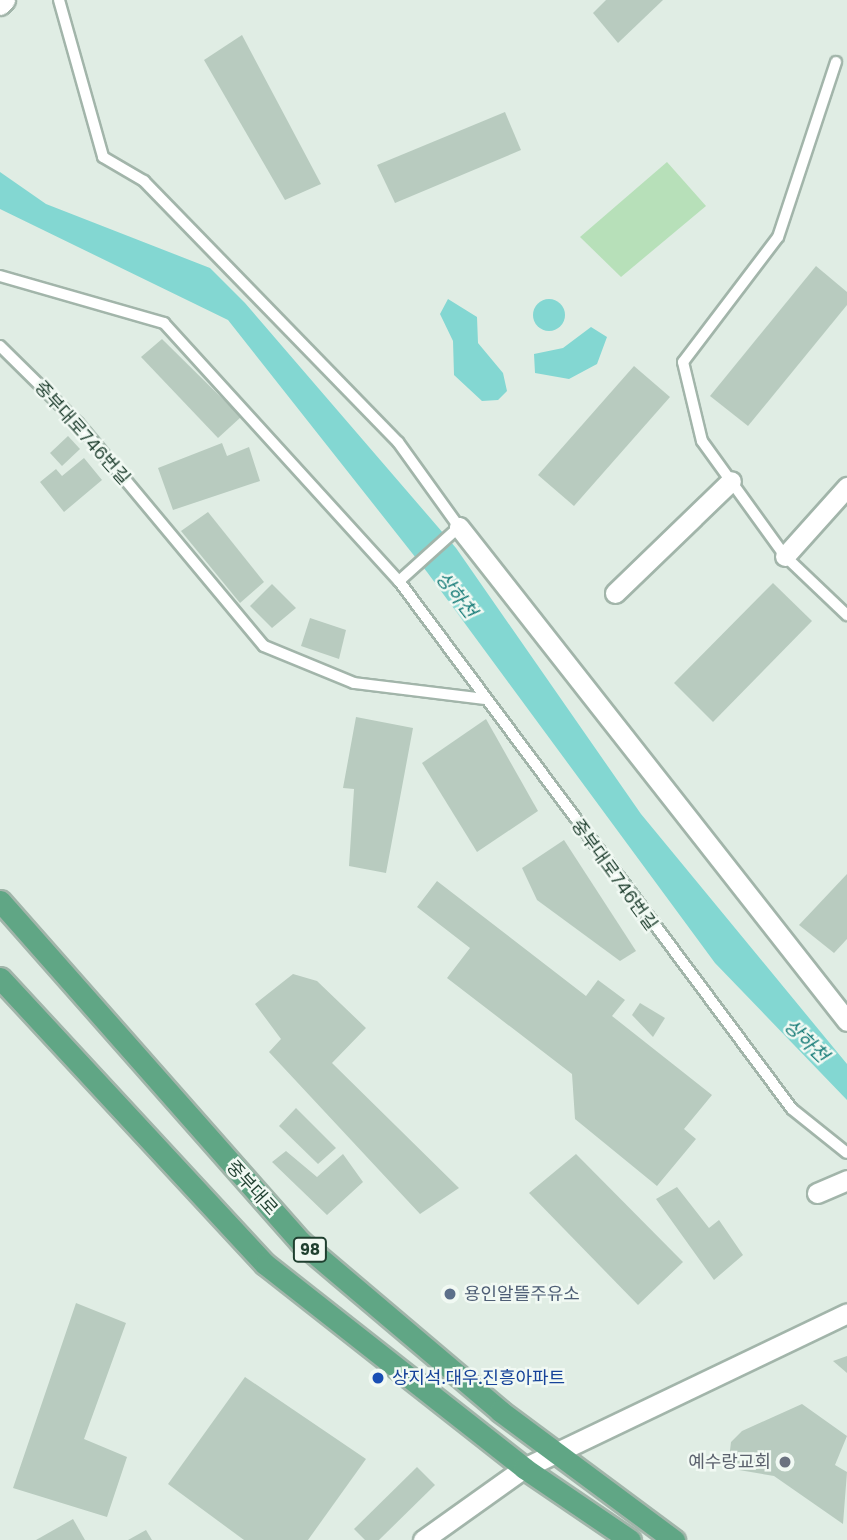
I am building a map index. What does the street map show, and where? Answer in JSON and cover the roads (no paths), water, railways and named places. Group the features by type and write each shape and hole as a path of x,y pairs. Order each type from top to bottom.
{"main road":[{"name":"중부대로","path":"0,901 301,1242 500,1411 674,1540"},
{"name":"98","path":"0,978 265,1264 524,1468 630,1540"}],"street":[{"path":"0,5 5,0"},
{"path":"615,593 731,481"},
{"path":"785,556 847,487"},
{"path":"459,527 847,1021"},
{"path":"817,1193 847,1180"},
{"path":"424,1540 524,1468 562,1455 847,1314"}],"lane":[{"path":"59,0 103,157 144,181 398,442 459,527 400,580"},
{"path":"836,62 778,237 683,362 702,441 785,556 847,615"},
{"name":"중부대로746번길","path":"0,276 164,323 400,580 484,699 792,1109 847,1153"},
{"name":"중부대로746번길","path":"0,346 78,423 264,646 354,682 484,699"}],"water":[{"name":"상하천","path":"0,172 46,204 210,268 245,303 456,548 641,814 847,1064 847,1100 715,963 427,572 228,320 0,209"},
{"path":"448,299 477,317 478,343 503,373 507,391 498,400 482,401 454,375 453,341 440,314"},
{"path":"549,299 560,304 565,315 560,326 549,331 538,326 533,315 538,304"},
{"path":"591,327 607,337 597,364 569,379 535,373 534,354 563,348"}],"place":[{"name":"용인알뜰주유소","path":"450,1294"},
{"name":"상지석.대우.진흥아파트","path":"378,1378"},
{"name":"예수랑교회","path":"785,1462"}]}
